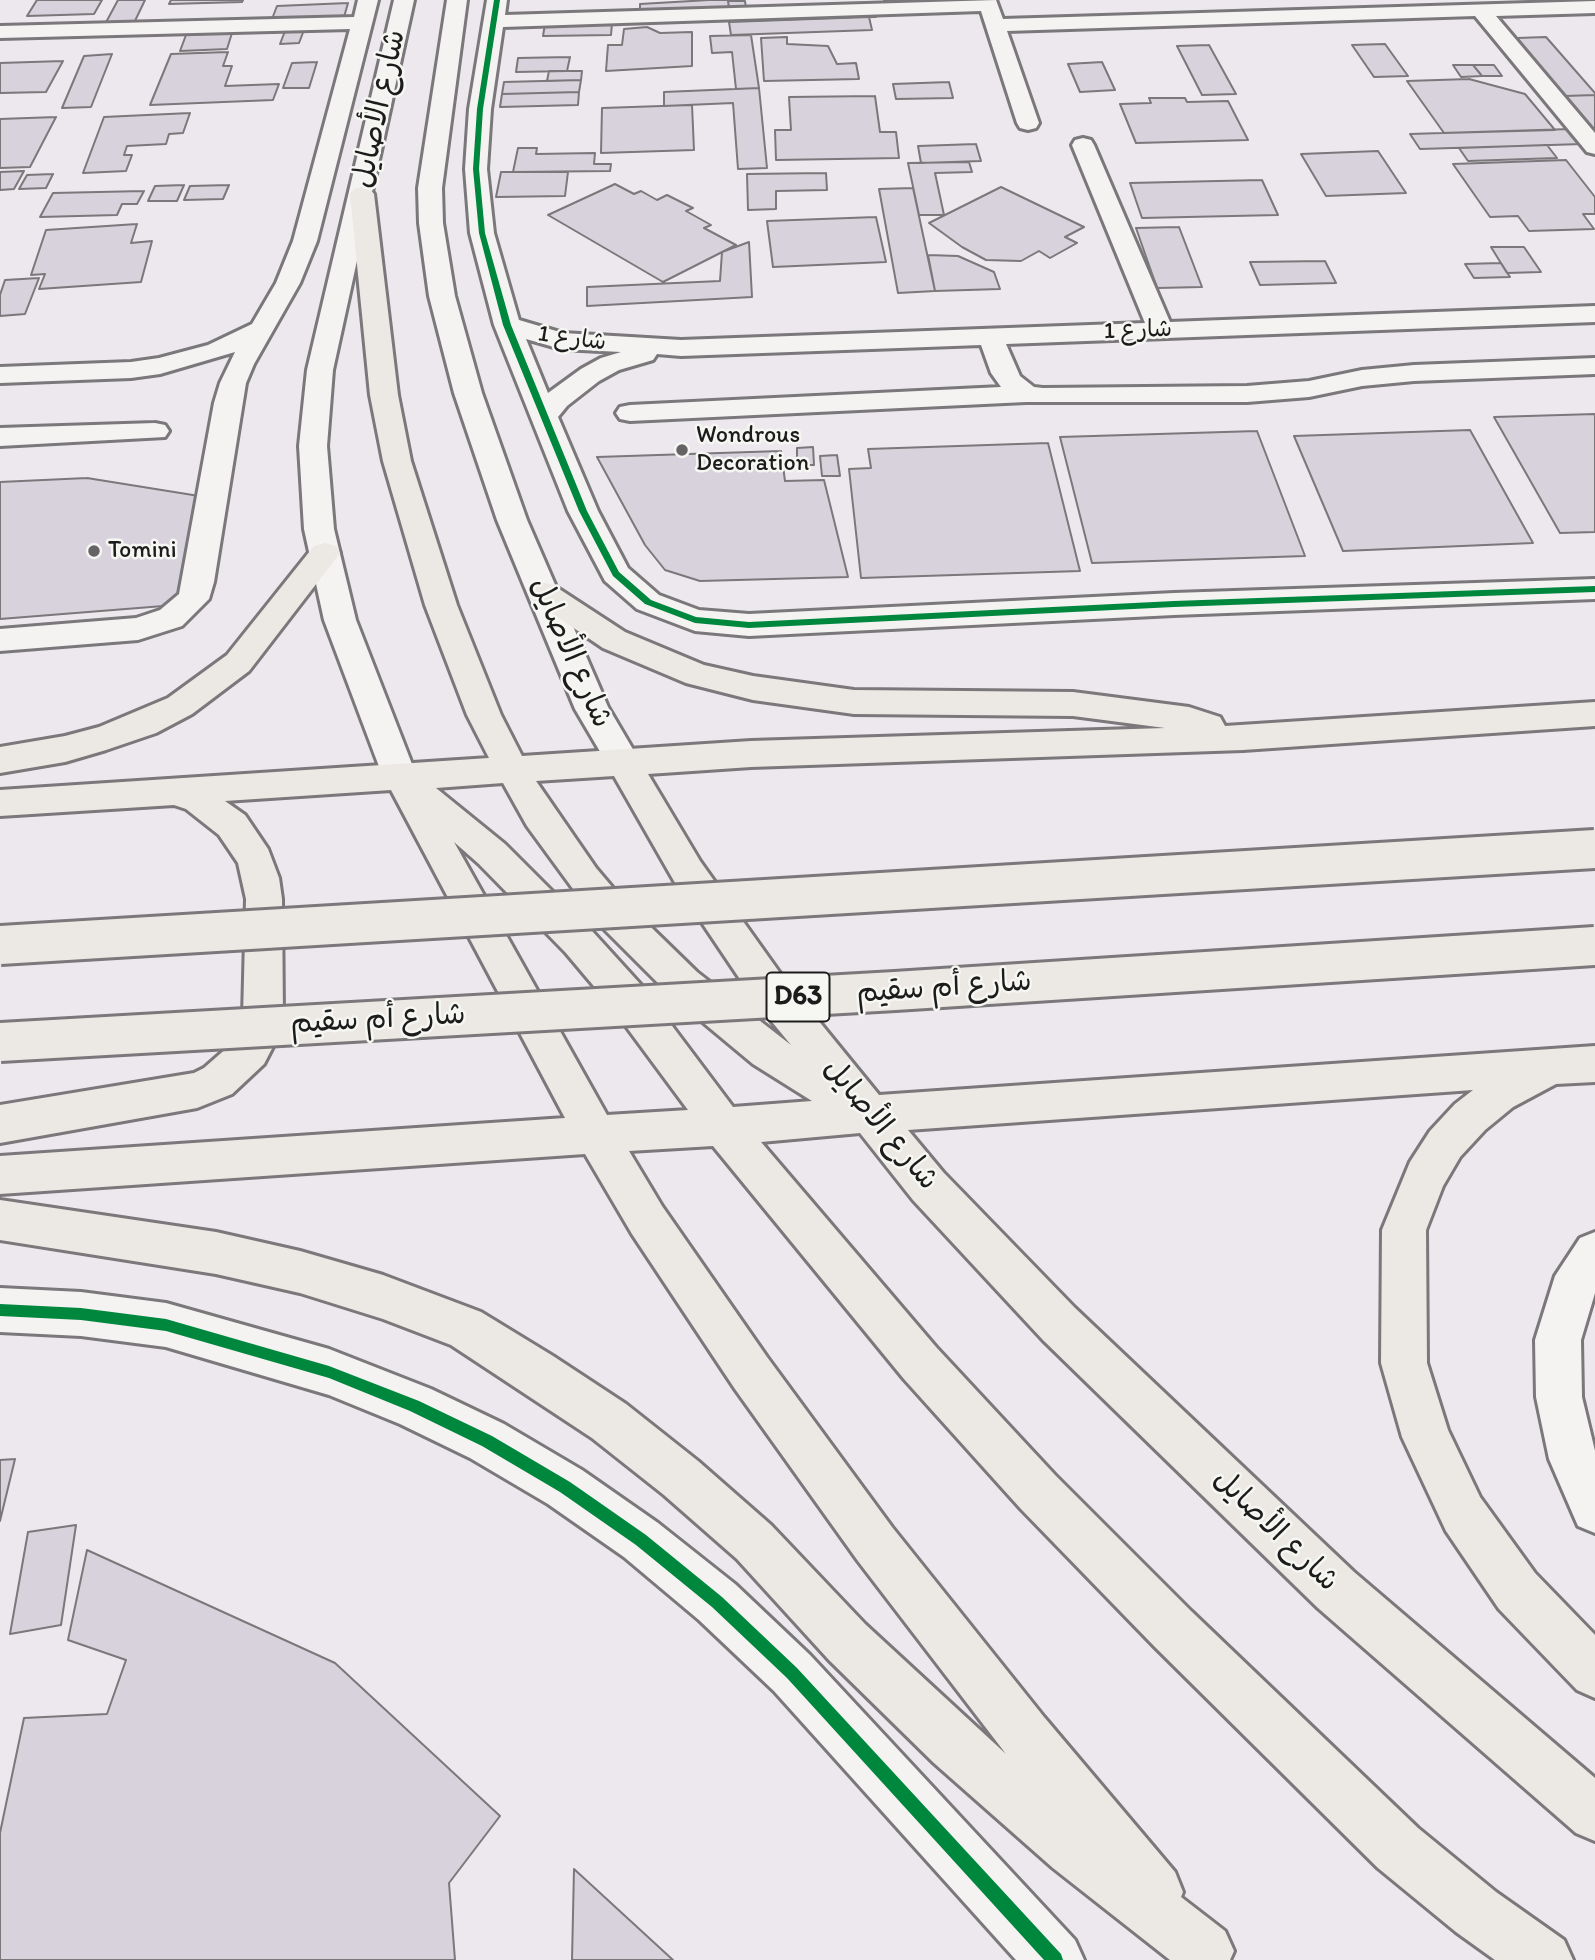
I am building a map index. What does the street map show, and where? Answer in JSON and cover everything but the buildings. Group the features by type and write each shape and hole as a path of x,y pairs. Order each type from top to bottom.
{"main road":[{"path":"362,194 384,395 397,461 441,605 484,715 513,771 539,816 583,878 611,912 683,983 767,1052 869,1114"},
{"path":"0,760 65,749 106,738 180,706 238,663 325,553"},
{"path":"542,592 614,640 657,660 698,675 753,688 854,702 1038,704 1119,709 1189,719 1242,738"},
{"path":"0,803 793,752 1242,738 1595,714"},
{"name":"شارع الأصايل","path":"624,763 687,871 753,966 929,1186 1059,1324 1336,1590 1595,1814"},
{"path":"400,778 492,854 558,919 628,998 676,1059 723,1127 920,1363 1038,1492 1398,1848 1476,1912 1544,1960"},
{"name":"شارع الأصايل","path":"400,778 595,1133 647,1220 751,1373 875,1544 1025,1736 1209,1956"},
{"path":"0,1124 197,1090 218,1081 250,1052 259,1035 263,1017 264,899 261,878 255,859 232,825 207,806 178,792"},
{"path":"0,945 1595,849"},
{"name":"شارع أم سقيم","path":"0,1042 895,991 1595,946"},
{"path":"0,1175 595,1133 723,1127 869,1114 1582,1065"},
{"path":"1582,1065 1533,1077 1499,1094 1470,1117 1445,1144 1425,1176 1404,1230 1404,1363 1426,1437 1463,1514 1517,1591 1595,1672"},
{"path":"0,1220 216,1253 300,1272 383,1297 465,1328 537,1372 609,1421 681,1478 754,1542 847,1642 953,1744 1073,1848 1209,1956"}],"street":[{"path":"0,640 138,629 155,625 184,609 197,590 209,392 241,364 288,283 305,242 368,0"},
{"name":"شارع الأصايل","path":"400,778 340,620 319,529 313,446 320,370 404,0"},
{"name":"شارع الأصايل","path":"457,0 430,188 431,223 442,296 488,454 542,592 592,709 624,763"},
{"path":"1595,7 1506,5 1481,11 496,11 480,108 476,170 482,233 507,325 546,414 557,452 616,574 648,601 695,620 749,625 1174,604 1595,589"},
{"path":"990,10 1028,123"},
{"path":"1481,11 1595,147"},
{"path":"0,32 362,23"},
{"path":"440,111 480,108"},
{"path":"1083,145 1161,330"},
{"name":"شارع 1","path":"546,414 572,386 610,365 656,351 681,348 1595,314"},
{"name":"شارع 1","path":"507,325 561,341 681,348"},
{"path":"0,375 131,370 198,357 242,340 264,327"},
{"path":"991,337 1004,373 1026,394"},
{"path":"630,413 1026,394 1247,394 1310,389 1401,374 1595,366"},
{"path":"131,370 165,375 209,392"},
{"path":"0,437 155,431"},
{"path":"1595,1253 1572,1291 1558,1340 1559,1397 1573,1459 1595,1509"},
{"path":"0,1310 81,1314 166,1325 329,1372 414,1406 487,1441 565,1487 641,1540 717,1602 793,1673 1055,1960"}],"cycle path":[{"path":"497,0 480,109 476,169 482,233 507,325 583,511 616,574 648,602 695,620 749,625 1174,604 1595,589"},
{"path":"0,1310 81,1314 166,1325 329,1372 414,1406 487,1441 565,1487 641,1540 717,1602 792,1673 1055,1960"}],"place":[{"name":"Wondrous Decoration","path":"682,450"},
{"name":"Tomini","path":"94,551"}]}
